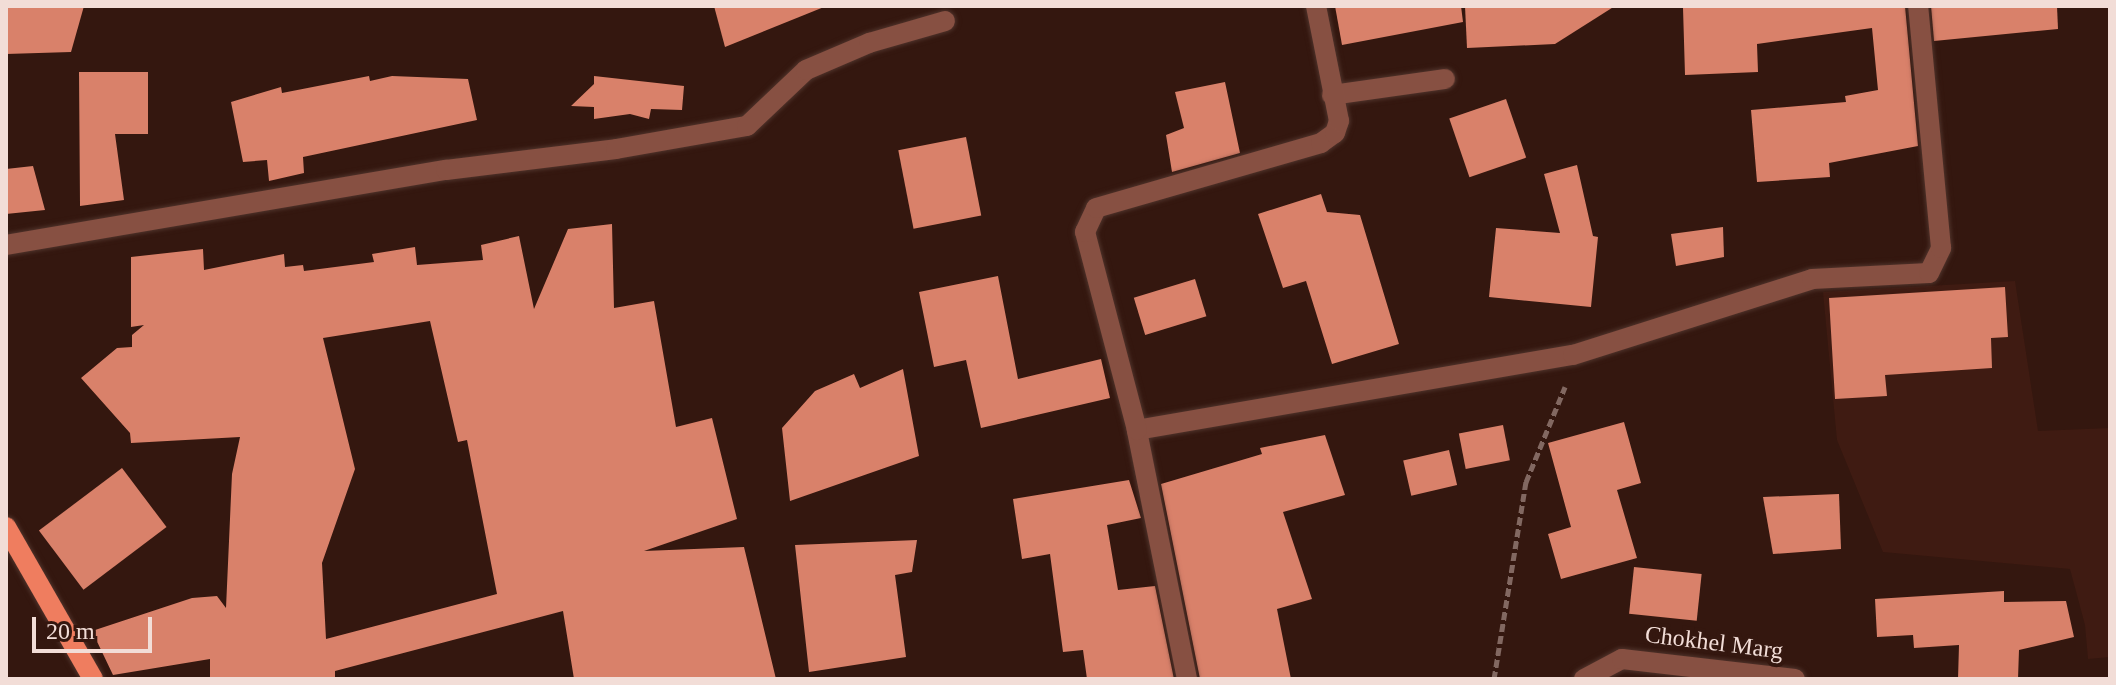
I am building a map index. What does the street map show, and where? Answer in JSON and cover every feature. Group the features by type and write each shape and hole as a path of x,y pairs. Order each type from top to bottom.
{"main road":[{"path":"6,527 93,679"}],"street":[{"path":"1187,679 1137,430 1085,232 1088,215 1096,208 1321,143 1335,133 1339,121 1316,6"},
{"path":"1137,430 1573,355 1812,279 1929,273 1941,248 1918,6"},
{"path":"6,245 446,170 616,149 747,126 806,70 869,43 945,21"},
{"path":"1332,95 1445,79"},
{"name":"Chokhel Marg","path":"1584,679 1622,659 1795,679"}],"path":[{"path":"1494,679 1526,482 1563,395 1573,355"}],"shaded area":[{"path":"2015,281 2038,431 2110,428 2110,657 2088,659 2085,625 2070,569 1883,552 1837,440 1823,292"}],"building":[{"path":"6,6 84,6 71,52 6,54"},
{"path":"714,6 823,6 824,7 725,47"},
{"path":"1335,6 1461,6 1463,22 1342,45"},
{"path":"1465,6 1615,6 1555,44 1467,48"},
{"path":"1905,6 1918,146 1829,163 1830,177 1757,182 1751,110 1846,102 1845,96 1878,90 1872,28 1757,44 1758,72 1685,75 1683,8"},
{"path":"1931,6 2057,6 2058,29 1934,41"},
{"path":"79,72 148,72 148,134 115,134 124,200 80,206"},
{"path":"369,76 370,81 392,76 468,79 477,120 303,157 304,173 269,181 267,160 243,162 231,102 281,87 282,93"},
{"path":"594,76 684,86 682,110 651,109 649,119 630,114 594,119 594,107 571,106 594,84"},
{"path":"1225,82 1240,153 1172,172 1166,135 1184,128 1175,92"},
{"path":"1506,99 1526,158 1469,177 1449,119"},
{"path":"966,137 981,216 914,229 898,150"},
{"path":"1577,165 1593,236 1598,237 1591,307 1489,297 1496,228 1560,233 1544,174"},
{"path":"33,166 45,210 6,214 6,169"},
{"path":"1321,194 1327,212 1360,215 1399,344 1332,364 1306,281 1283,288 1258,214"},
{"path":"612,224 614,308 654,301 676,427 712,418 737,519 644,551 744,547 776,679 574,679 563,611 335,671 335,679 210,679 210,659 113,675 92,631 192,598 217,596 226,608 232,474 240,437 131,443 130,433 81,378 117,348 132,347 132,335 144,325 131,327 131,257 203,249 204,270 284,254 285,267 303,265 304,271 374,262 372,254 415,247 417,265 483,260 481,245 519,236 534,309 568,229","holes":["430,321 458,442 467,440 497,594 326,639 322,563 355,469 323,338"]},
{"path":"1723,227 1724,257 1676,266 1671,234"},
{"path":"998,276 1018,379 1101,359 1110,398 981,428 966,360 934,367 919,292"},
{"path":"1195,279 1206,316 1145,335 1134,298"},
{"path":"2005,287 2008,337 1991,338 1992,368 1885,375 1887,396 1835,399 1829,298"},
{"path":"903,369 919,456 790,501 782,428 815,391 854,374 860,388"},
{"path":"1624,422 1641,483 1617,490 1637,558 1561,579 1548,534 1571,527 1548,443"},
{"path":"1503,425 1510,460 1466,469 1459,434"},
{"path":"1325,435 1345,495 1283,512 1312,599 1277,609 1291,679 1200,679 1161,484 1262,454 1260,448"},
{"path":"1449,450 1457,485 1411,496 1403,461"},
{"path":"122,468 167,527 83,590 39,531"},
{"path":"1129,480 1141,518 1107,525 1118,590 1155,586 1174,679 1087,679 1083,650 1063,652 1050,554 1022,559 1013,499"},
{"path":"1839,494 1841,549 1773,554 1763,497"},
{"path":"917,540 912,572 895,575 906,657 809,672 795,545"},
{"path":"1634,567 1702,574 1697,621 1629,614"},
{"path":"2004,591 2004,602 2066,601 2074,637 2019,650 2018,679 1958,679 1959,645 1914,648 1913,635 1877,637 1875,599"}]}
